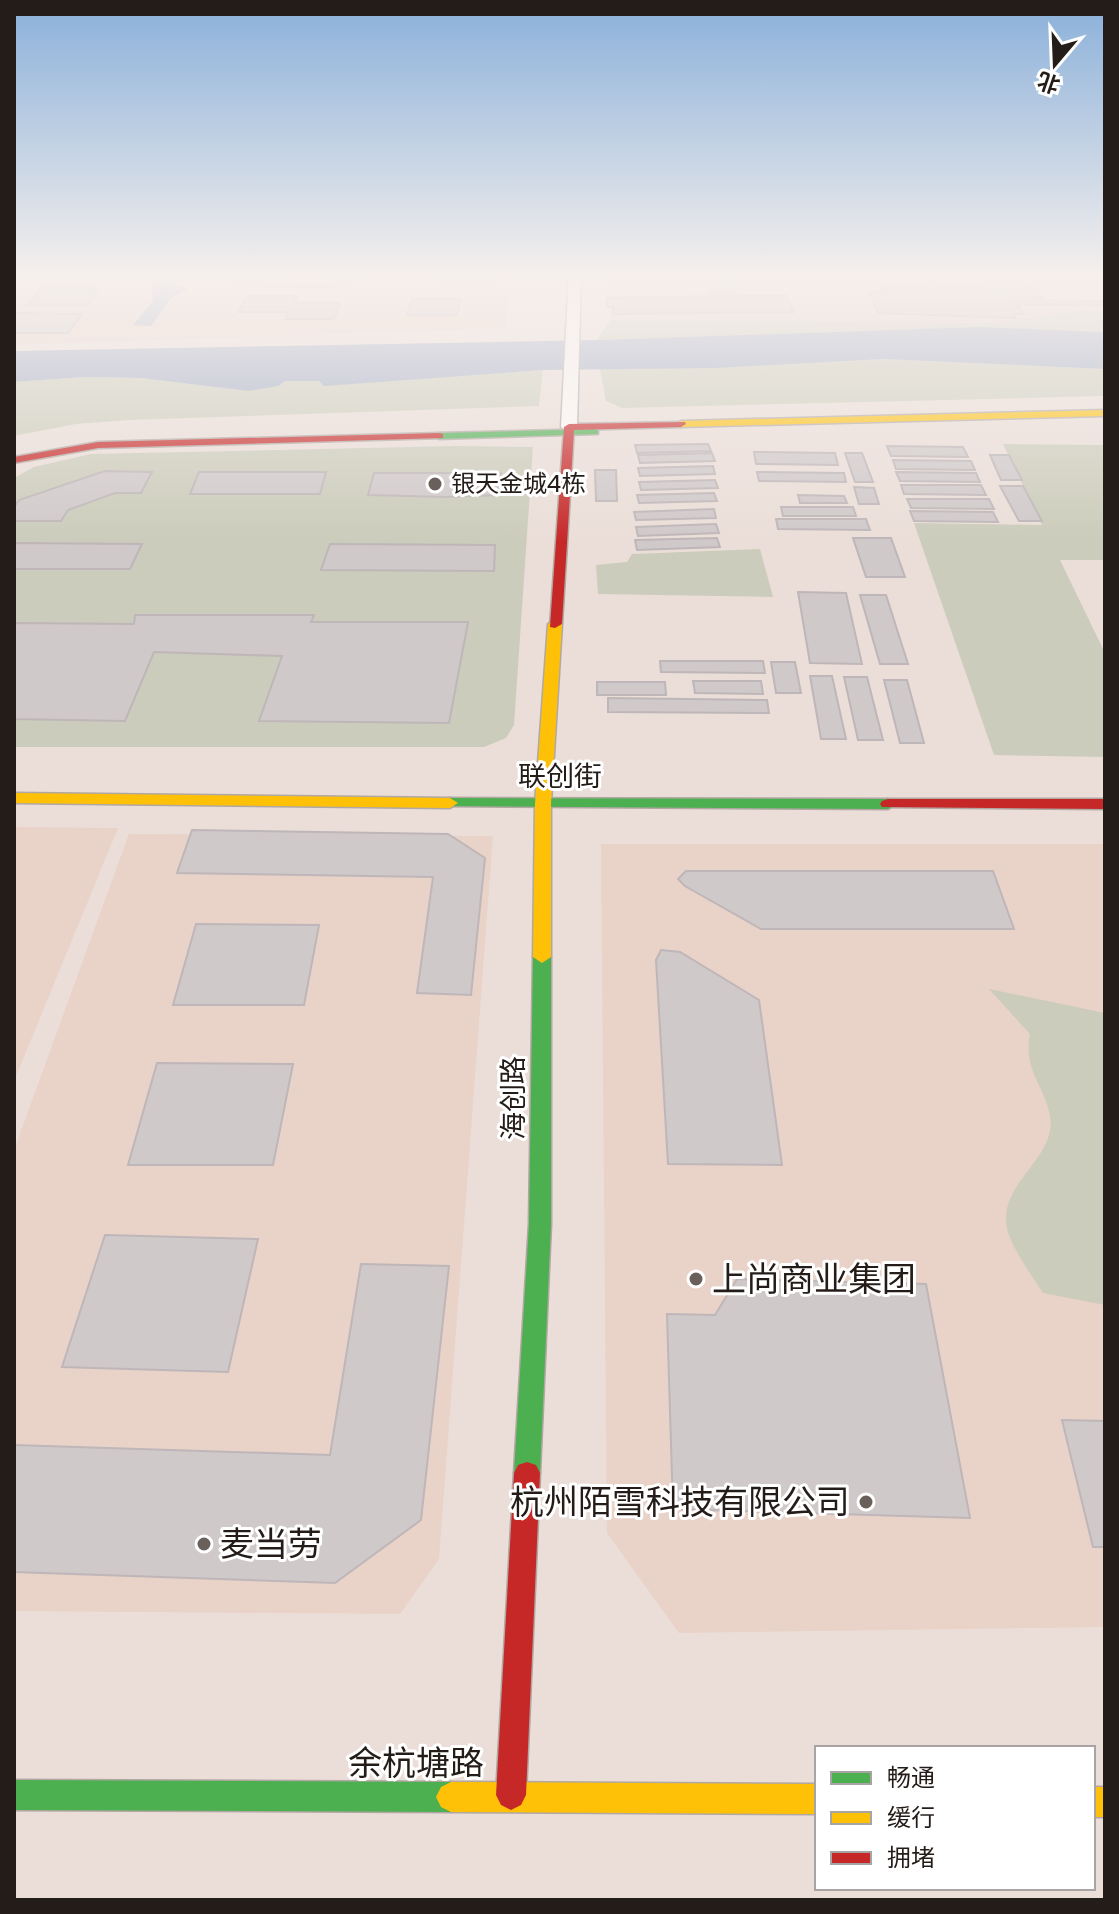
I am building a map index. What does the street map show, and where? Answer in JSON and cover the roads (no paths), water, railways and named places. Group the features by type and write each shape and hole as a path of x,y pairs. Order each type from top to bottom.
{"street":[{"name":"海创路","path":"511,1795 540,1224 543,804 569,430 570,363"},
{"path":"14,460 98,445 1105,416"},
{"name":"联创街","path":"14,798 543,804 1105,804"},
{"name":"余杭塘路","path":"14,1795 511,1795 815,1799"}],"water":[{"path":"14,363 802,363 714,368 543,370 324,386 319,381 285,381 278,386 248,391 141,378 84,377 14,382"},
{"path":"979,363 1105,363 1105,369"}],"place":[{"name":"银天金城4栋","path":"435,484"},
{"name":"上尚商业集团","path":"696,1279"},
{"name":"杭州陌雪科技有限公司","path":"866,1502"},
{"name":"麦当劳","path":"204,1544"}]}
